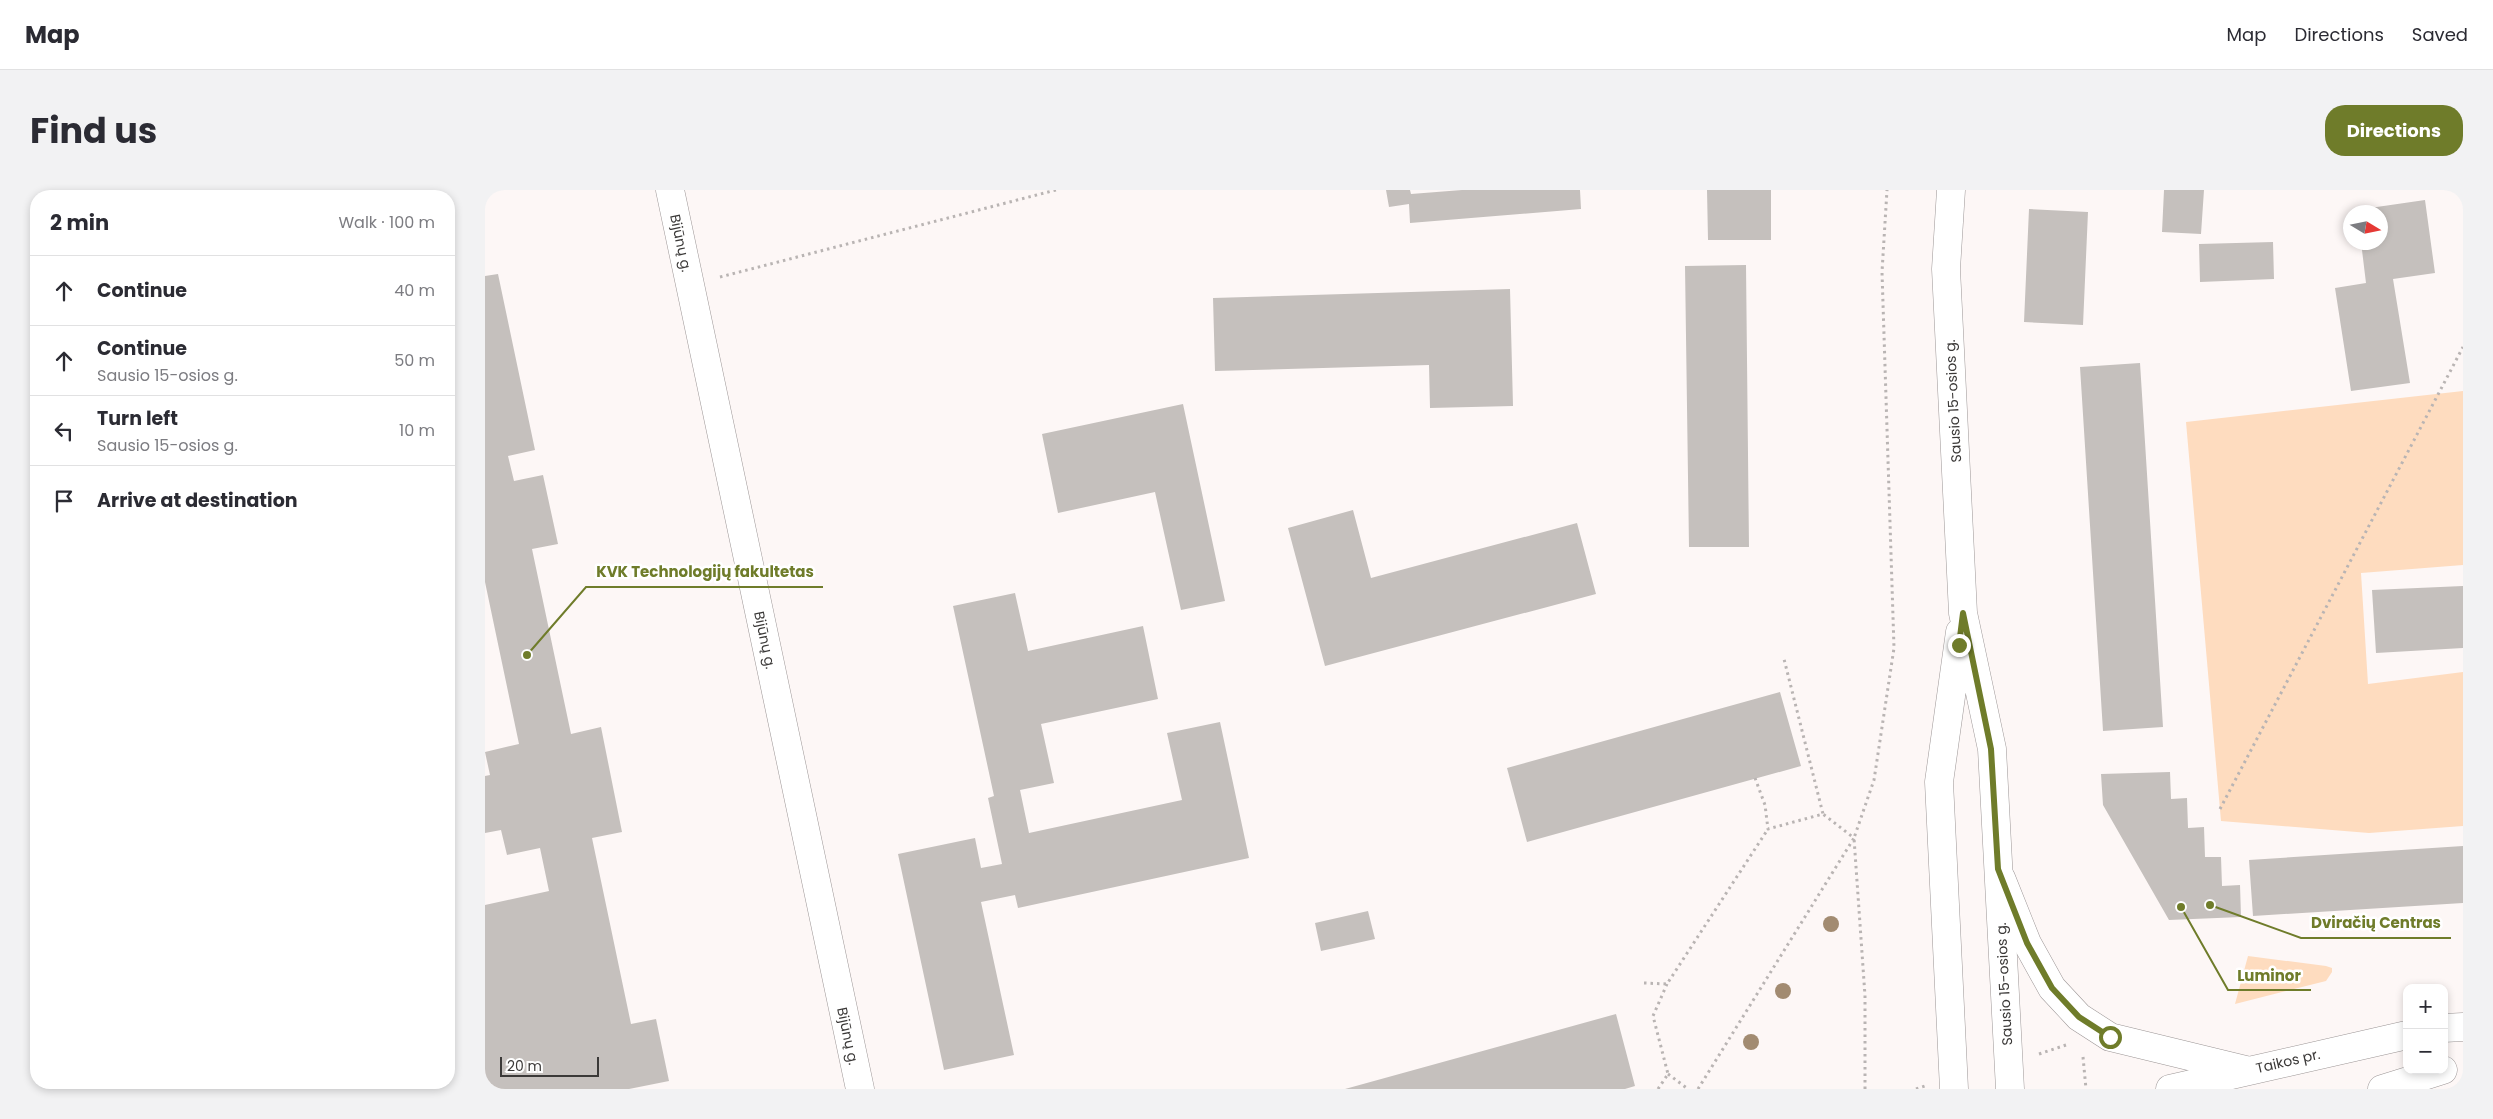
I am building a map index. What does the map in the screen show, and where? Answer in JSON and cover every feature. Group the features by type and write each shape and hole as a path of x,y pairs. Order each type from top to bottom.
{"street":[{"name":"Bijūnų g.","path":"670,190 860,1089"},
{"name":"Sausio 15-osios g.","path":"1951,190 1946,269 1963,613 1991,749 2009,1089"},
{"name":"Sausio 15-osios g.","path":"1953,1089 1939,782 1963,613"},
{"path":"1998,869 2027,943 2052,988 2079,1017 2110,1037 2246,1070"},
{"path":"2448,1028 2463,1027"},
{"name":"Taikos pr.","path":"2170,1089 2246,1070 2403,1036"},
{"path":"2448,1068 2463,1061"},
{"path":"2382,1089 2431,1074"}],"path":[{"path":"689,284 1056,190"},
{"path":"1698,1089 1854,838 1874,780 1894,648 1881,272 1887,190"},
{"path":"2220,810 2463,346"},
{"path":"1784,659 1823,814 1854,838 1865,996 1865,1089"},
{"path":"1689,1089 1668,1074 1653,1016 1667,984 1768,829 1765,805 1755,778"},
{"path":"1768,829 1823,814"},
{"path":"1643,983 1667,984"},
{"path":"1658,1089 1668,1074"}],"shaded area":[{"path":"2463,391 2463,565 2361,573 2368,684 2463,672 2463,826 2369,833 2221,821 2186,422"},
{"path":"2248,956 2326,966 2332,968 2332,972 2326,981 2235,1004"}],"building":[{"path":"1386,190 1410,190 1411,194 1462,190 1580,190 1581,209 1410,223 1409,204 1389,207"},
{"path":"1707,190 1771,190 1771,240 1708,240"},
{"path":"2164,190 2204,190 2201,234 2162,232"},
{"path":"2425,200 2435,273 2393,279 2410,383 2351,391 2335,288 2366,283 2362,250 2388,250 2388,205"},
{"path":"2029,209 2088,212 2083,325 2024,322"},
{"path":"2273,242 2274,279 2200,282 2199,244"},
{"path":"1746,265 1749,547 1689,547 1685,266"},
{"path":"498,274 535,450 508,456 514,481 543,475 558,544 532,549 571,734 601,727 622,832 592,838 631,1024 656,1019 669,1081 629,1089 485,1089 485,905 549,891 540,848 507,855 501,830 485,833 485,776 490,775 485,752 519,744 485,582 485,276"},
{"path":"1510,289 1513,406 1430,408 1429,365 1215,371 1213,298"},
{"path":"2140,363 2163,727 2103,731 2080,367"},
{"path":"1183,404 1225,601 1181,610 1155,492 1058,513 1042,434"},
{"path":"1353,510 1371,578 1577,523 1596,594 1325,666 1288,528"},
{"path":"2463,586 2463,648 2376,653 2372,590"},
{"path":"1015,593 1028,651 1143,626 1158,699 1041,724 1054,783 1020,790 1029,833 1182,800 1167,733 1220,722 1249,858 1018,908 1015,895 981,902 1014,1055 944,1070 898,854 975,838 981,868 1002,864 988,798 994,796 953,606"},
{"path":"1780,692 1801,766 1527,842 1507,768"},
{"path":"2170,772 2171,799 2187,798 2188,828 2204,827 2205,857 2221,857 2222,886 2240,885 2241,917 2169,920 2103,805 2101,774"},
{"path":"2463,846 2463,903 2253,916 2249,860"},
{"path":"1368,911 1375,939 1321,951 1315,923"},
{"path":"1616,1014 1635,1086 1625,1089 1345,1089"}],"place":[{"name":"KVK Technologijų fakultetas","path":"527,655"},
{"name":"Dviračių Centras","path":"2210,905"},
{"name":"Luminor","path":"2181,907"}],"route":[{"path":"1959,645 1963,613 1991,749 1998,869 2027,943 2052,988 2079,1017 2110,1037"}]}
